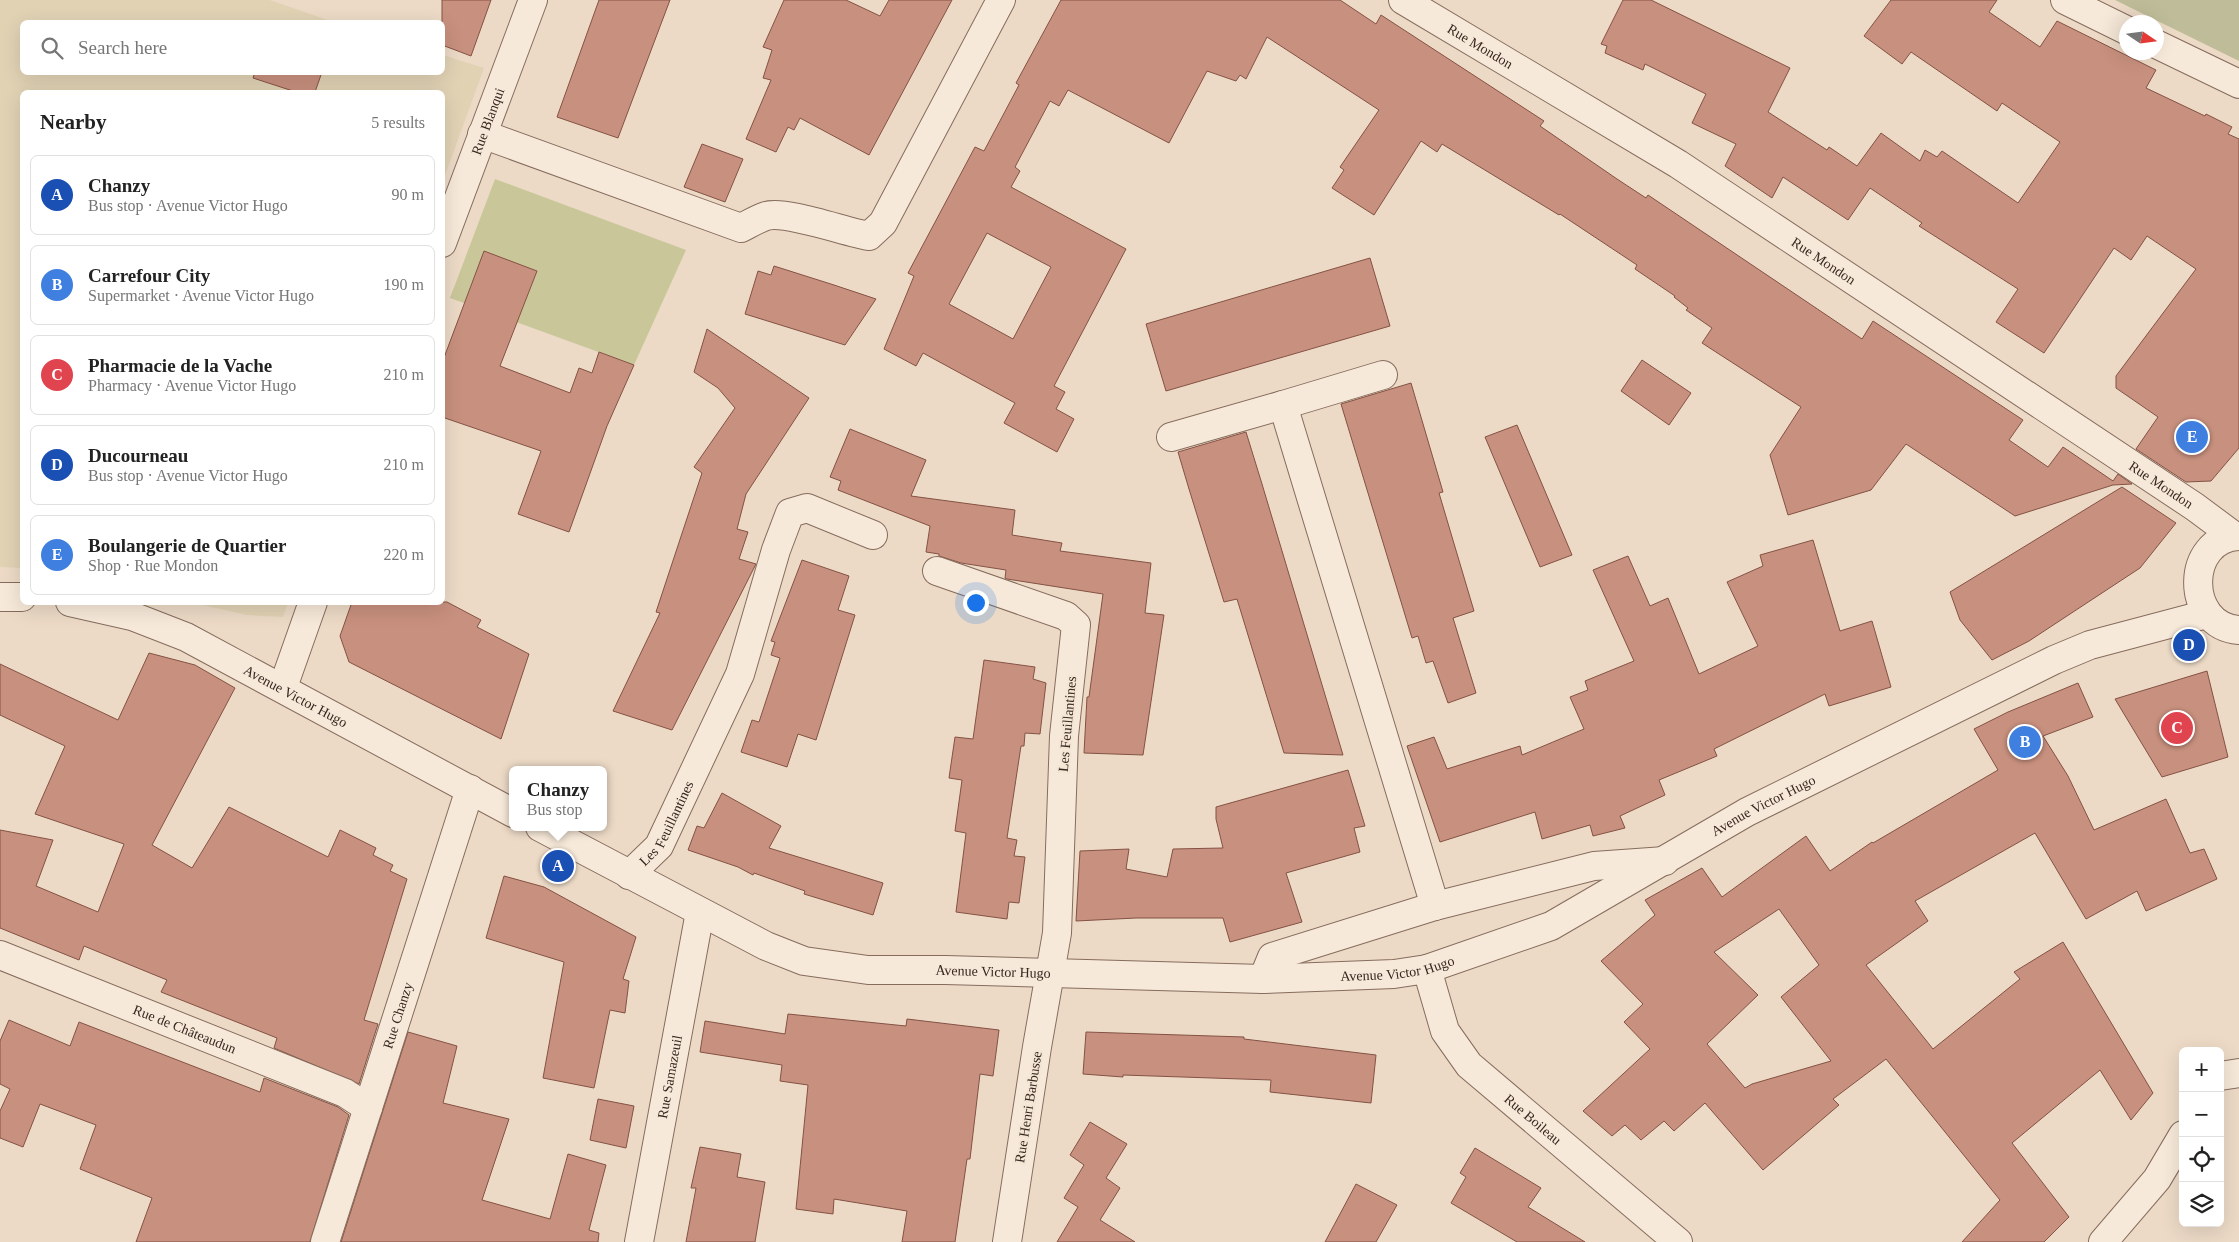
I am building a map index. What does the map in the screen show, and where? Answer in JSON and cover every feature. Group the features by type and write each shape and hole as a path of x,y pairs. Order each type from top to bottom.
{"street":[{"name":"Rue Blanqui","path":"445,235 533,0"},
{"path":"482,134 741,228 767,215 792,217 870,236 883,224 1001,0"},
{"name":"Rue Mondon","path":"1403,0 1678,164 2237,536"},
{"path":"2065,0 2119,27"},
{"path":"2164,48 2239,84"},
{"path":"1171,438 1383,375"},
{"path":"1283,405 1435,906"},
{"name":"Les Feuillantines","path":"629,875 659,846 740,674 776,550 790,513 807,508 873,535"},
{"path":"2237,536 2219,543 2207,554 2199,568 2197,584 2200,599 2207,614 2219,624 2239,630"},
{"name":"Les Feuillantines","path":"936,571 1066,616 1076,625 1064,736 1057,933 1051,973"},
{"path":"0,596 20,597"},
{"name":"Avenue Victor Hugo","path":"83,605 132,616 186,637 283,687 509,811"},
{"path":"283,687 312,605"},
{"name":"Avenue Victor Hugo","path":"547,831 766,946 804,961 868,970 945,970 1263,979 1394,974 1427,969 1550,926 1746,812 2054,660 2090,645 2207,614"},
{"name":"Rue Chanzy","path":"325,1242 470,789"},
{"path":"1263,979 1272,957 1435,906 1594,866 1665,860"},
{"name":"Rue Samazeuil","path":"639,1242 700,912"},
{"name":"Rue de Châteaudun","path":"0,955 345,1093 368,1108"},
{"name":"Rue Boileau","path":"1427,969 1445,1032 1469,1065 1678,1242"},
{"name":"Rue Henri Barbusse","path":"1007,1242 1037,1046 1051,973"},
{"path":"2224,1075 2239,1073"},
{"path":"2103,1242 2157,1179 2182,1137"}],"shaded area":[{"path":"0,0 270,0 327,20 20,20 20,75 445,75 445,56 484,68 445,175 445,90 20,90 20,568 0,567"},
{"path":"2115,0 2239,0 2239,61 2164,24 2164,15 2145,15"},
{"path":"495,179 686,250 634,365 450,298"},
{"path":"202,605 287,605 283,617 247,615"}],"building":[{"path":"442,0 491,0 471,56 445,46 445,20 442,20"},
{"path":"599,0 670,0 618,138 557,117"},
{"path":"784,0 846,0 880,16 889,0 952,0 869,155 800,118 794,130 788,127 776,152 746,139 771,80 763,78 772,50 763,47"},
{"path":"1061,0 1340,0 1376,24 1381,15 1544,121 1540,126 1617,179 1646,198 1648,195 1862,339 1873,321 2023,420 2009,440 2048,467 2063,447 2113,481 2118,474 2132,484 2113,485 2015,516 1906,444 1871,490 1788,515 1770,455 1801,407 1702,343 1712,328 1686,310 1688,308 1675,296 1635,269 1637,265 1560,214 1442,144 1437,152 1421,141 1374,215 1332,188 1344,170 1340,167 1379,110 1267,37 1246,79 1240,75 1236,81 1207,71 1169,143 1068,90 1059,106 1050,101 1015,167 1020,171 1011,187 1126,249 1054,386 1065,392 1056,409 1074,419 1057,452 1004,423 1015,403 923,353 916,366 884,349 914,276 908,273 975,147 984,151 1019,85 1016,83","holes":["987,233 1051,267 1013,339 949,304"]},
{"path":"1623,0 1651,0 1790,68 1768,112 1827,150 1829,147 1857,166 1881,133 1920,161 1925,150 1937,157 1942,151 2018,203 2060,142 2002,103 1997,111 1911,52 1902,64 1864,36 1891,0 1997,0 1989,12 2040,47 2057,21 2119,52 2119,60 2136,60 2156,70 2146,88 2232,127 2228,134 2239,139 2239,448 2211,481 2186,482 2136,449 2158,417 2116,388 2116,376 2196,269 2147,236 2131,260 2114,248 2044,353 1996,322 2018,289 1919,226 1922,223 1870,188 1848,220 1783,177 1772,198 1725,166 1736,144 1692,123 1706,94 1645,64 1643,70 1605,53 1607,46 1601,44"},
{"path":"254,75 321,75 316,90 290,90 253,78"},
{"path":"702,144 743,159 725,202 684,187"},
{"path":"484,251 537,271 500,366 570,393 579,368 592,373 599,352 634,365 607,426 569,532 518,514 541,451 445,418 445,355"},
{"path":"1370,258 1390,326 1166,391 1146,324"},
{"path":"774,266 876,299 845,345 745,314 758,271 771,275"},
{"path":"707,329 809,398 746,494 737,529 748,532 739,559 756,564 672,730 613,711 660,613 656,612 702,473 694,467 735,408 718,388 694,372"},
{"path":"1642,360 1691,393 1669,425 1621,391"},
{"path":"1411,383 1443,492 1439,493 1474,611 1453,618 1476,693 1448,703 1433,661 1426,663 1418,636 1412,638 1341,404"},
{"path":"1517,425 1572,555 1540,567 1485,437"},
{"path":"850,429 926,460 911,496 1015,510 1012,535 1062,543 1060,551 1151,563 1145,613 1164,615 1143,755 1084,753 1087,697 1089,697 1103,594 1007,579 1005,578 1006,570 961,563 939,556 939,554 926,552 930,526 838,490 841,481 830,477"},
{"path":"1246,432 1343,755 1284,753 1237,599 1224,602 1189,489 1178,452"},
{"path":"2122,487 2176,523 2140,568 2029,641 1992,660 1960,620 1950,592"},
{"path":"1813,540 1840,631 1872,621 1891,687 1829,706 1825,694 1714,749 1717,756 1659,780 1665,795 1620,816 1625,828 1593,836 1590,825 1542,839 1535,812 1440,842 1407,746 1434,737 1447,769 1520,746 1522,755 1584,729 1570,697 1588,690 1585,681 1634,661 1593,570 1628,556 1650,606 1668,598 1699,674 1758,646 1727,582 1763,566 1760,555"},
{"path":"802,560 849,576 838,610 855,615 816,740 798,734 787,767 741,752 752,720 759,722 780,658 771,655 775,642 771,641"},
{"path":"445,602 447,602 481,620 477,627 529,654 501,739 349,662 340,636 351,605 445,605"},
{"path":"149,653 195,665 235,688 152,845 192,868 229,807 328,857 340,830 376,848 373,855 393,865 390,871 407,879 364,1020 378,1024 359,1084 274,1048 277,1038 161,992 167,980 84,946 79,960 0,928 0,830 53,840 36,886 98,912 124,844 35,814 65,746 0,715 0,664 118,720"},
{"path":"984,660 1035,667 1033,679 1046,683 1040,734 1025,733 1024,746 1021,746 1007,838 1017,840 1014,856 1025,857 1019,903 1009,902 1007,919 956,912 966,833 955,831 962,780 949,778 955,737 973,739"},
{"path":"2207,671 2228,757 2162,777 2115,699"},
{"path":"2078,683 2093,717 2043,736 2068,776 2094,830 2166,799 2190,853 2204,849 2217,879 2146,911 2137,891 2086,919 2035,833 1915,901 1928,921 1866,965 1933,1049 2020,979 2014,972 2063,942 2153,1093 2131,1120 2100,1070 2012,1143 2069,1217 2044,1242 1962,1242 2000,1200 1886,1059 1833,1099 1839,1105 1763,1170 1705,1103 1674,1131 1664,1121 1641,1140 1625,1125 1612,1136 1583,1111 1650,1049 1624,1022 1643,1004 1601,961 1655,915 1645,900 1702,868 1722,897 1806,836 1830,871 1872,842 1998,770 1974,729 2008,712","holes":["1779,909 1819,965 1781,997 1831,1061 1752,1084 1745,1088 1707,1044 1758,995 1714,952"]},
{"path":"1348,770 1365,826 1354,828 1360,852 1286,873 1302,922 1230,942 1223,918 1136,918 1076,921 1080,851 1129,849 1126,869 1167,877 1173,849 1223,848 1216,819 1216,807"},
{"path":"722,793 781,826 769,848 883,883 873,915 804,894 805,891 754,873 753,875 738,867 688,850 697,826 704,828"},
{"path":"504,876 544,887 636,937 623,979 629,981 625,1013 610,1010 594,1088 543,1078 564,962 486,938"},
{"path":"788,1014 906,1026 907,1019 999,1030 993,1076 980,1074 970,1159 967,1159 955,1242 902,1242 907,1211 834,1199 833,1214 796,1209 808,1085 780,1081 782,1065 700,1052 705,1021 785,1034"},
{"path":"9,1020 70,1046 79,1022 260,1092 264,1078 338,1107 349,1115 310,1242 136,1242 152,1198 80,1169 96,1125 40,1104 23,1147 0,1138 0,1111 10,1089 0,1084 0,1041"},
{"path":"408,1032 457,1046 443,1103 509,1119 482,1200 550,1219 568,1154 606,1165 589,1230 599,1233 598,1242 341,1242"},
{"path":"1086,1032 1244,1037 1244,1039 1376,1055 1371,1103 1270,1092 1271,1080 1123,1075 1123,1077 1083,1074"},
{"path":"598,1099 634,1106 626,1148 590,1140"},
{"path":"1090,1122 1127,1144 1106,1178 1120,1188 1100,1220 1135,1242 1057,1242 1078,1207 1064,1198 1084,1165 1070,1155"},
{"path":"700,1147 741,1154 737,1177 765,1182 755,1242 686,1242 696,1188 691,1188"},
{"path":"1475,1148 1541,1188 1528,1207 1585,1242 1517,1242 1451,1203 1466,1177 1460,1173"},
{"path":"1356,1184 1397,1205 1376,1242 1325,1242"}],"place":[{"name":"Boulangerie de Quartier","path":"2192,437"},
{"name":"Ducourneau","path":"2189,645"},
{"name":"Pharmacie de la Vache","path":"2177,728"},
{"name":"Carrefour City","path":"2025,742"},
{"name":"Chanzy","path":"558,866"}]}
